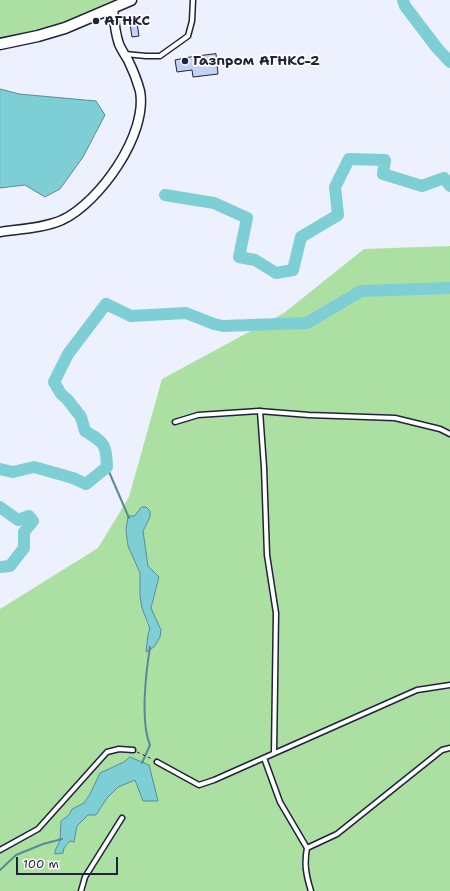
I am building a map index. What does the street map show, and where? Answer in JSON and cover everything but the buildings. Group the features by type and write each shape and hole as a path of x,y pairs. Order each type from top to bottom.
{"street":[{"path":"0,44 38,36 65,28 131,0"},
{"path":"0,232 41,226 71,215 82,208 95,194 124,155 136,130 139,118 140,93 137,80 120,44 114,22 113,8"}],"lane":[{"path":"125,54 160,56 188,36 192,21 193,0"},
{"path":"260,411 264,467 267,556 276,613 274,753"},
{"path":"175,422 198,415 260,411 309,415 395,418 440,429 450,434"},
{"path":"157,762 199,785 214,780 417,690 450,686"},
{"path":"307,848 337,834 442,750 450,748"},
{"path":"0,850 38,829 107,752 119,749 133,750"},
{"path":"264,758 280,802 307,848 305,857 306,874 311,891"},
{"path":"81,891 85,877 122,818"}],"path":[{"path":"133,750 157,762"}],"green space":[{"path":"0,0 122,0 64,25 0,41"},
{"path":"450,246 450,891 0,891 0,609 98,548 129,497 162,379 284,313 364,249","holes":["128,517 150,517 143,531 148,566 159,578 151,609 161,630 146,652 150,629 146,621 140,596 140,573 128,546 126,530","124,762 158,801 135,780 118,787 107,798 96,815 88,815 77,826 74,842 70,841 64,848 55,851 60,840 61,821 69,815 72,809 84,803 100,773"]}],"water":[{"path":"0,89 19,94 96,101 105,115 83,157 60,189 45,197 25,185 0,188"},
{"path":"142,507 146,507 150,511 150,517 143,531 148,566 159,577 151,608 161,630 160,637 154,647 146,652 150,629 142,608 140,596 140,573 128,546 126,530 128,516 134,516"},
{"path":"130,757 149,765 158,801 143,801 135,780 118,787 107,798 96,815 88,815 77,826 74,842 70,841 64,848 63,853 55,854 60,840 61,821 69,815 72,809 84,803 100,773 124,762"}],"waterway":[{"path":"403,0 405,6 437,48 450,62"},
{"path":"165,195 214,203 247,218 239,257 255,260 276,273 293,270 301,237 338,215 335,187 349,159 385,160 383,174 422,186 444,178 450,186"},
{"path":"0,469 13,472 34,467 73,478 86,484 107,467 106,453 103,445 97,438 85,431 81,417 67,399 61,394 54,382 68,354 106,304 131,316 186,313 223,326 307,323 361,291 450,288"},
{"path":"107,467 129,518"},
{"path":"0,507 18,520 29,516 33,521 24,532 24,548 10,566 0,567"},
{"path":"142,763 150,745 145,724 145,697 150,647"},
{"path":"0,870 16,855 43,844 62,839"}],"place":[{"name":"АГНКС","path":"96,21"},
{"name":"Газпром АГНКС-2","path":"185,61"}]}
